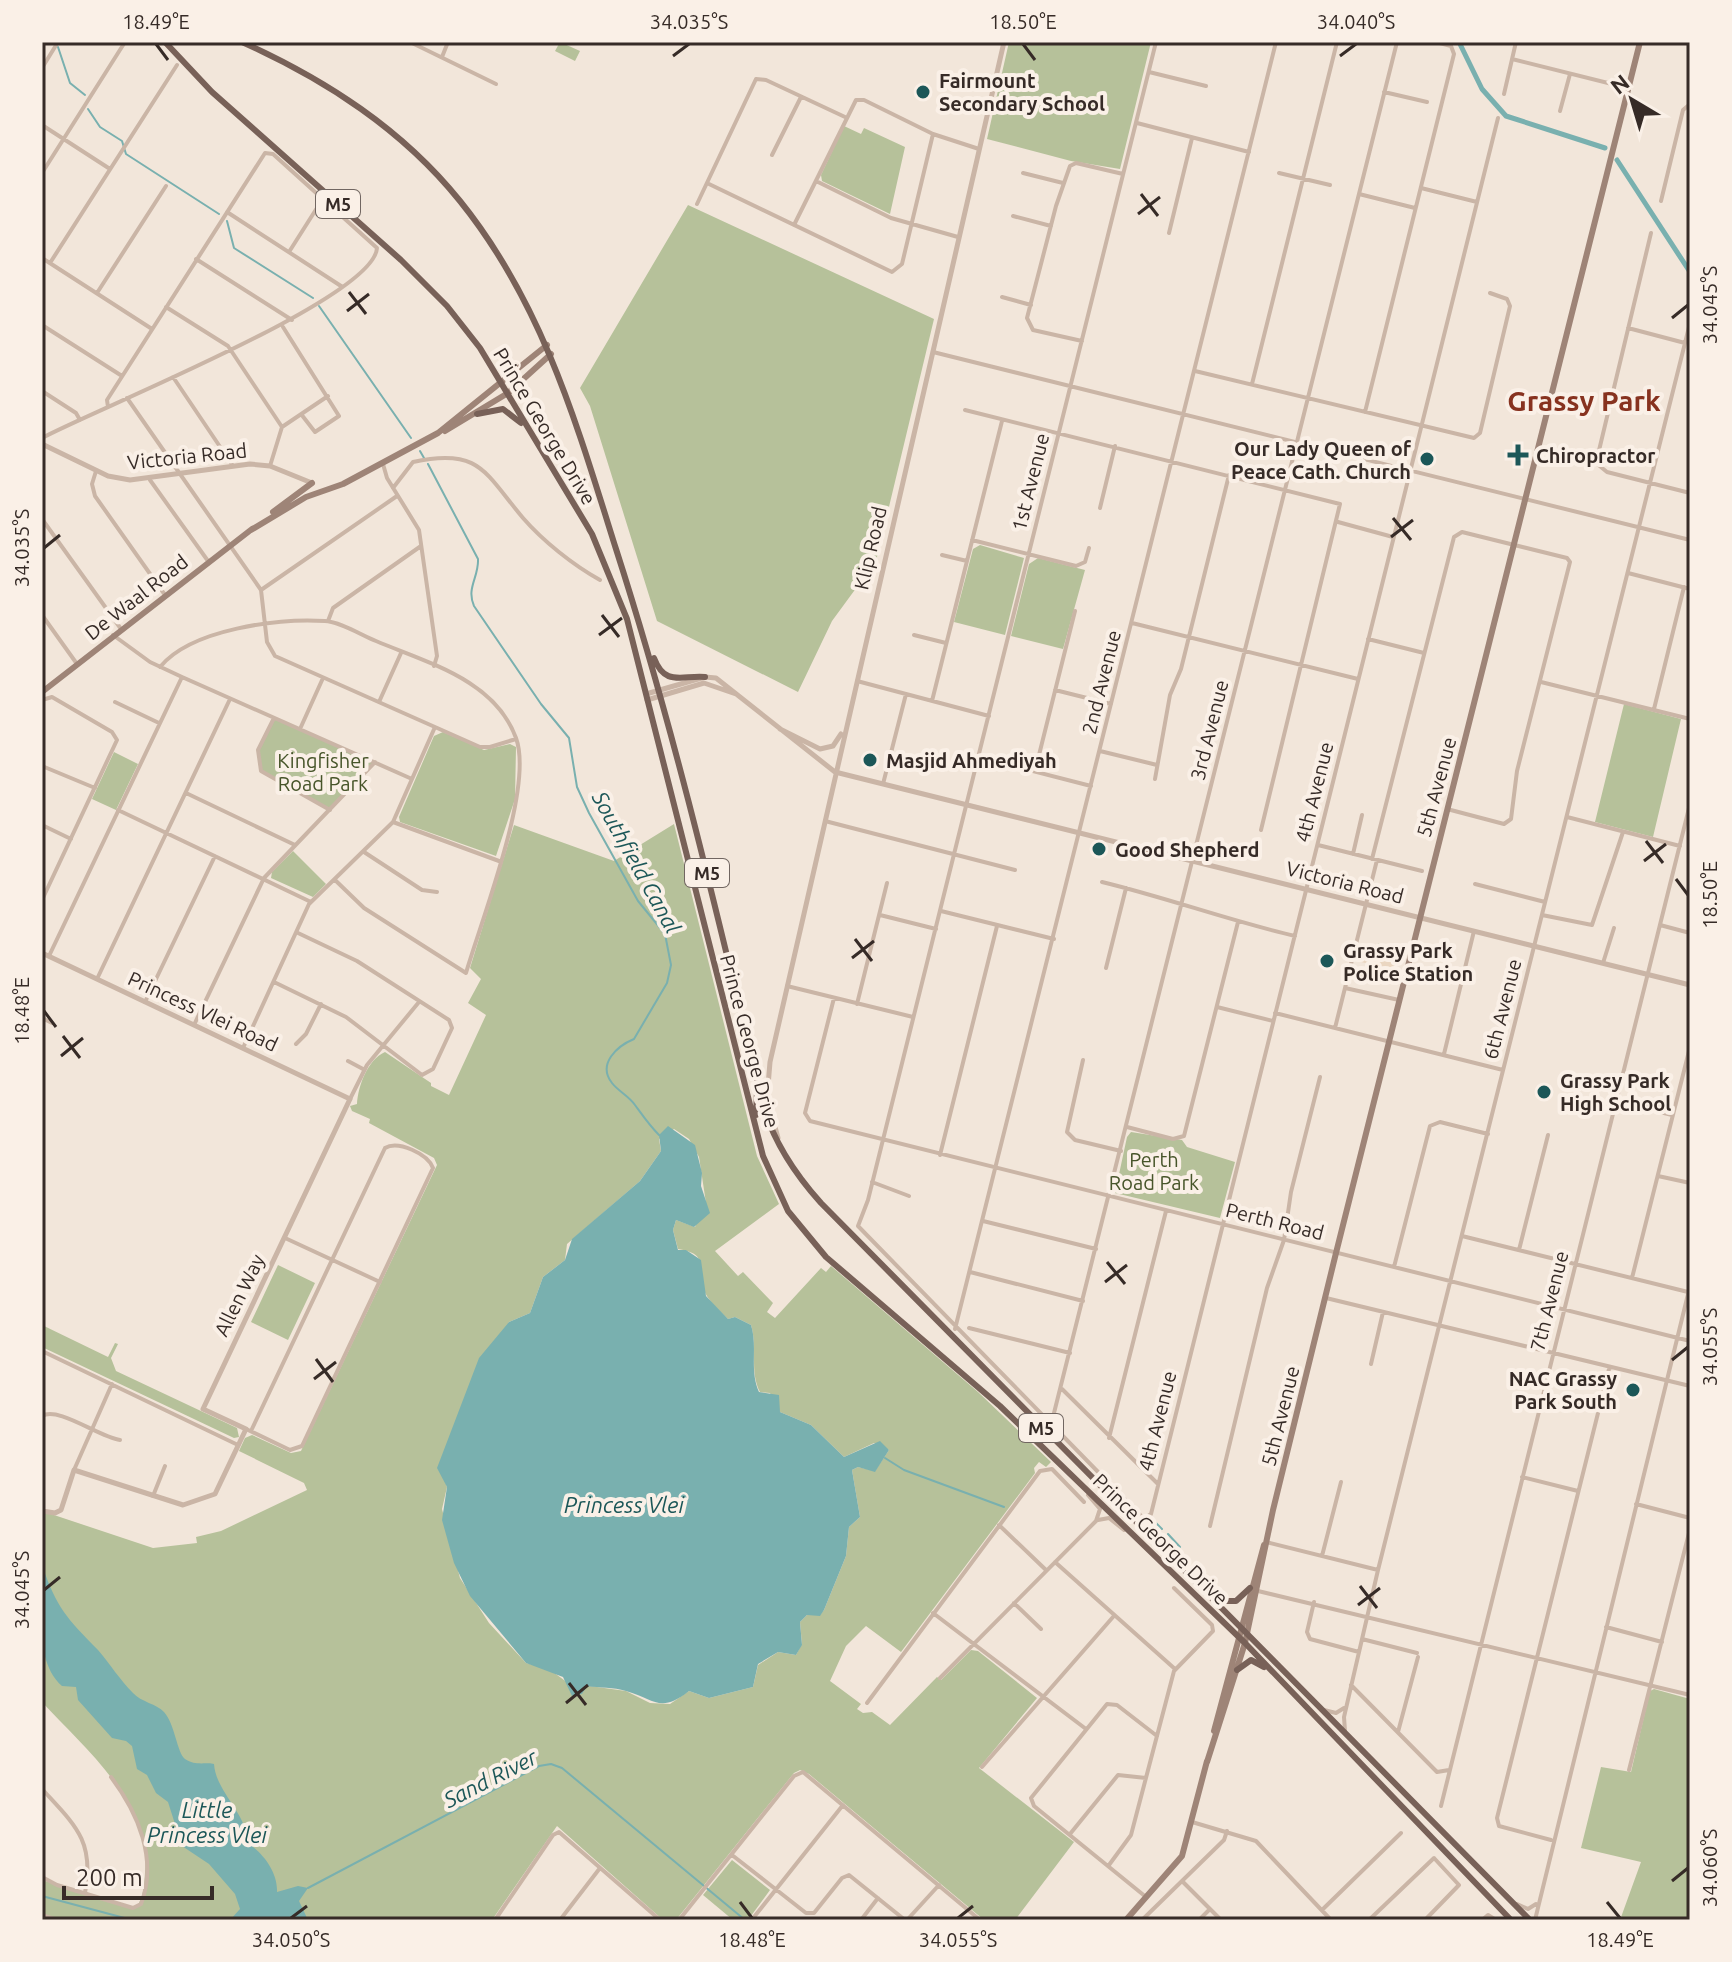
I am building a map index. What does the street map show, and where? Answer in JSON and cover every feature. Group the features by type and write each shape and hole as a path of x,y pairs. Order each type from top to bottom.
{"main road":[{"name":"Prince George Drive","path":"165,42 212,92 430,288 463,325 508,393 607,566 627,619 758,1136 778,1192 812,1242 983,1390 1237,1635 1511,1920"},
{"name":"Prince George Drive","path":"242,42 339,93 394,133 426,163 482,229 524,299 547,345 573,410 661,692 758,1088 778,1143 800,1178 821,1203 1533,1920"},
{"name":"5th Avenue","path":"1207,1762 1245,1643 1254,1590 1336,1253 1640,42"},
{"name":"De Waal Road","path":"438,433 547,345"},
{"name":"De Waal Road","path":"251,530 309,495 339,486 477,414 508,393 551,354"},
{"path":"477,414 503,409 529,431"},
{"name":"De Waal Road","path":"45,694 45,684 77,664 312,483"},
{"path":"309,495 312,483"},
{"name":"Victoria Road","path":"312,483 339,486"},
{"path":"647,644 659,669 669,678 705,677"},
{"path":"758,1088 755,1106 758,1136"},
{"path":"1196,1582 1227,1602 1241,1599 1254,1590"},
{"name":"5th Avenue","path":"1207,1762 1240,1624 1254,1590"},
{"path":"1237,1670 1245,1662 1256,1661 1305,1704"},
{"path":"1126,1920 1180,1859 1207,1762"}],"street":[{"path":"48,42 52,50"},
{"path":"42,68 58,42"},
{"path":"42,173 125,42"},
{"path":"410,42 496,84"},
{"path":"442,57 448,42"},
{"name":"Klip Road","path":"778,1143 767,1098 770,1062 1004,42"},
{"name":"1st Avenue","path":"955,1329 860,1231 859,1221 872,1182 941,911 1156,42"},
{"name":"2nd Avenue","path":"955,1329 1276,42"},
{"path":"1252,384 1337,42"},
{"name":"3rd Avenue","path":"1051,1425 1397,42"},
{"path":"1365,412 1454,54 1451,46 1436,42"},
{"path":"1504,94 1516,42"},
{"path":"1512,59 1628,88"},
{"path":"50,263 177,65"},
{"path":"1149,72 1206,86"},
{"path":"1560,111 1570,74"},
{"path":"697,204 709,184 710,171 753,81 766,80 845,117"},
{"path":"1384,92 1427,102"},
{"path":"772,155 801,97"},
{"path":"794,225 845,117 854,102 861,99 933,134 979,149"},
{"path":"1661,201 1683,110 1690,104"},
{"name":"4th Avenue","path":"1051,1425 1141,1516 1147,1518 1158,1484 1498,118"},
{"path":"1137,123 1249,152"},
{"path":"42,125 110,169"},
{"path":"709,184 892,272 902,264 933,134"},
{"path":"1169,233 1193,137"},
{"path":"42,441 80,420 231,350 293,320 341,286 378,250 268,152 122,376 107,401 108,407"},
{"path":"1082,341 1030,328 1027,323 1031,305 1070,166 1076,163 1123,174"},
{"path":"1023,173 1063,183"},
{"path":"1279,173 1330,185"},
{"path":"816,181 911,225 958,237"},
{"path":"97,293 166,186"},
{"path":"1421,188 1477,202"},
{"path":"1359,194 1415,208"},
{"path":"289,252 322,199"},
{"path":"225,215 341,286"},
{"path":"1013,216 1051,226"},
{"path":"1651,233 1596,463 1603,471 1690,493"},
{"path":"42,258 152,329"},
{"path":"196,259 293,320"},
{"path":"1195,371 1471,438 1480,433 1510,306 1507,299 1490,293"},
{"path":"1002,297 1031,305"},
{"path":"166,307 231,350 282,427"},
{"name":"6th Avenue","path":"1345,1731 1347,1703 1378,1570 1690,323"},
{"path":"42,325 122,376"},
{"path":"282,326 339,412 336,420 315,432 301,414"},
{"path":"1628,328 1685,343"},
{"path":"933,352 1690,540"},
{"path":"173,377 233,466"},
{"path":"42,391 76,413 80,420"},
{"path":"270,466 282,427 328,396"},
{"path":"127,398 261,590 267,642 275,656 480,747 516,739"},
{"path":"965,410 1337,502 1340,507 1338,522 1261,830"},
{"path":"932,701 1002,421"},
{"name":"Victoria Road","path":"42,441 96,471 120,479 150,480 233,466 270,466 312,483"},
{"path":"1100,508 1115,446"},
{"path":"393,488 413,462 453,457 472,461 493,477 532,527 600,580"},
{"path":"383,462 387,478 418,527 437,656 434,666"},
{"path":"96,471 92,484 95,496 165,595"},
{"path":"1155,779 1170,695 1189,637 1229,475"},
{"path":"150,480 208,561"},
{"path":"261,590 397,496"},
{"path":"42,519 121,629"},
{"path":"1338,522 1394,537"},
{"path":"1335,1028 1425,653 1456,534 1462,532 1570,562 1507,823 1447,809"},
{"path":"972,540 1076,566 1085,562 1089,548"},
{"path":"328,621 333,608 421,546"},
{"path":"942,555 967,561"},
{"path":"1628,573 1687,588 1654,709"},
{"path":"1035,771 1075,611"},
{"path":"42,615 77,664"},
{"path":"160,667 221,630 328,621 467,681 489,697 507,719 516,739 521,765 520,792 466,973 364,908 335,880"},
{"path":"1132,623 1358,679"},
{"path":"113,635 160,667 412,779"},
{"path":"914,635 946,643"},
{"path":"1368,639 1425,653"},
{"path":"379,702 402,652"},
{"path":"49,956 182,677"},
{"name":"Victoria Road","path":"646,697 705,677 722,681 835,772 1690,985"},
{"path":"300,729 323,678"},
{"path":"857,681 989,716"},
{"path":"1540,682 1690,719"},
{"name":"Victoria Road","path":"661,692 704,683 737,694"},
{"path":"1055,690 1111,704"},
{"path":"42,700 45,694 115,734 116,744 42,900"},
{"path":"883,784 906,694"},
{"path":"97,979 231,699"},
{"path":"115,702 159,723"},
{"path":"274,718 258,750 261,771 330,810"},
{"path":"243,1048 311,902 393,822 435,727"},
{"path":"779,729 794,734 815,748 825,749 837,742 846,727"},
{"path":"1100,751 1157,765"},
{"path":"978,757 1091,786"},
{"path":"194,1025 264,878 375,762"},
{"path":"42,766 95,789"},
{"path":"186,793 295,845"},
{"name":"7th Avenue","path":"1441,1806 1690,804"},
{"path":"118,810 311,902"},
{"path":"1353,854 1362,815"},
{"path":"1567,817 1680,846"},
{"path":"825,821 1015,870"},
{"path":"393,822 499,861"},
{"path":"42,825 71,839"},
{"path":"1542,915 1592,925 1623,832"},
{"path":"1318,845 1422,871"},
{"path":"364,852 422,890 437,892"},
{"path":"145,1002 215,855"},
{"path":"1102,882 1183,902 1238,922 1295,936"},
{"path":"857,1004 887,883"},
{"path":"1475,884 1545,902"},
{"path":"1106,968 1126,888"},
{"path":"941,911 1054,939"},
{"path":"879,915 936,929"},
{"path":"1127,1127 1173,1139 1184,1136 1238,922"},
{"path":"1660,925 1690,933"},
{"path":"940,1155 997,926"},
{"path":"1603,963 1614,928"},
{"path":"1444,1054 1474,931"},
{"path":"274,982 346,1017 422,1075 433,1069 451,1024 357,961 298,933"},
{"name":"Princess Vlei Road","path":"42,953 350,1099"},
{"path":"787,986 913,1018"},
{"path":"1345,988 1399,1000"},
{"name":"Perth Road","path":"834,998 806,1119 1690,1341"},
{"path":"350,1099 364,1070 419,1002"},
{"path":"296,1044 306,1034 321,1004"},
{"path":"1217,1007 1273,1021"},
{"path":"1275,1013 1503,1070"},
{"path":"42,1018 52,1023"},
{"path":"1632,1278 1690,1047"},
{"path":"1083,1060 1067,1132 1075,1140 1121,1151"},
{"path":"348,1061 364,1070"},
{"name":"Klip Road","path":"758,1088 770,1062"},
{"path":"1210,1526 1267,1288 1284,1240 1291,1192 1320,1077"},
{"name":"Allen Way","path":"350,1099 203,1409 290,1450 300,1448 380,1282"},
{"path":"1616,1101 1673,1116"},
{"path":"1394,1267 1430,1126 1440,1122 1488,1134"},
{"path":"1519,1250 1548,1135"},
{"path":"74,1470 183,1505 213,1497 248,1430 332,1259 387,1146 397,1145 432,1163 433,1168 380,1282 332,1259 285,1238"},
{"path":"1658,1176 1690,1183"},
{"path":"872,1182 889,1185 909,1196"},
{"path":"1109,1438 1166,1210"},
{"path":"983,1221 1096,1249"},
{"path":"1462,1236 1689,1293"},
{"path":"970,1272 1083,1301"},
{"path":"1533,1920 1690,1286"},
{"path":"1326,1298 1666,1383 1690,1386"},
{"path":"1371,1364 1383,1312"},
{"path":"969,1328 1070,1353"},
{"path":"955,1329 1051,1425"},
{"path":"42,1351 239,1445"},
{"path":"1552,1840 1499,1826 1497,1818 1609,1369"},
{"path":"42,1511 55,1513 61,1509 74,1470 112,1384"},
{"path":"1062,1389 1158,1484"},
{"path":"42,1416 52,1412 120,1440"},
{"path":"153,1496 165,1466"},
{"path":"867,1703 1044,1469 1052,1469 1084,1502"},
{"path":"1522,1477 1579,1491"},
{"path":"1075,1479 1100,1509 1096,1521"},
{"path":"1322,1556 1341,1482"},
{"path":"1636,1504 1690,1518"},
{"path":"940,1678 1096,1521 1107,1517 1133,1535"},
{"path":"999,1525 1046,1570"},
{"path":"1629,1770 1690,1529"},
{"path":"1266,1542 1378,1570"},
{"path":"1055,1562 1113,1617 1124,1623 1175,1669"},
{"path":"1109,1865 1130,1838 1175,1669 1214,1628 1174,1588"},
{"path":"1254,1590 1690,1695"},
{"path":"1314,1602 1308,1637 1359,1652"},
{"path":"1014,1603 1041,1629"},
{"path":"933,1613 1086,1729"},
{"path":"982,1767 1113,1617"},
{"path":"1606,1627 1662,1642"},
{"path":"1362,1639 1417,1655 1398,1732"},
{"path":"1351,1685 1437,1772 1449,1770"},
{"path":"1146,1897 1031,1802 1033,1795 1086,1729 1112,1703 1157,1736"},
{"path":"1324,1710 1339,1713 1347,1703"},
{"path":"679,1920 800,1773 806,1773 976,1919"},
{"path":"1069,1834 1118,1775 1146,1778"},
{"path":"42,1877 133,1908 138,1906 146,1874 143,1839 133,1809 111,1777"},
{"path":"42,1789 83,1838 88,1868 85,1893"},
{"path":"754,1917 843,1805"},
{"path":"1192,1822 1256,1841 1331,1920"},
{"path":"1142,1920 1224,1840 1227,1831"},
{"path":"495,1920 558,1832 660,1920"},
{"path":"1322,1910 1401,1833"},
{"path":"732,1855 810,1914 845,1875 852,1876 906,1920 939,1885"},
{"path":"1369,1920 1431,1859 1436,1859 1459,1885 1425,1920"},
{"path":"560,1920 600,1867"},
{"path":"1182,1881 1221,1920"},
{"path":"861,1920 878,1898"},
{"path":"1512,1901 1528,1909 1538,1902"},
{"path":"1199,1920 1210,1909"},
{"path":"649,1920 653,1914"},
{"path":"42,1915 57,1920"},
{"path":"1482,1920 1488,1915 1496,1920"}],"green space":[{"path":"560,42 580,51 575,61 555,51"},
{"path":"1009,42 1151,42 1120,169 1071,161 987,139"},
{"path":"844,126 861,134 864,128 905,147 890,214 822,181 821,175"},
{"path":"688,205 934,319 876,561 832,621 798,692 657,621 590,406 580,388"},
{"path":"980,545 1024,558 1005,635 954,622 973,549"},
{"path":"1038,558 1085,570 1063,649 1011,636 1029,564"},
{"path":"1624,704 1681,719 1653,837 1595,822"},
{"name":"Kingfisher Road Park","path":"274,718 375,762 330,810 261,771 258,750"},
{"path":"443,732 484,750 510,744 516,747 515,799 496,856 400,822 399,817 434,736"},
{"path":"114,752 138,764 116,810 92,799"},
{"path":"674,824 757,1156 779,1204 715,1251 738,1276 743,1272 773,1303 767,1312 775,1318 821,1268 826,1272 831,1266 978,1392 1051,1462 1046,1467 1039,1462 1034,1468 1035,1473 901,1652 866,1626 846,1646 830,1681 861,1704 857,1709 863,1713 872,1712 890,1725 937,1677 941,1680 971,1650 978,1651 1037,1698 979,1768 1074,1842 1015,1920 984,1920 809,1774 800,1770 794,1773 676,1920 663,1920 557,1826 492,1920 57,1920 42,1915 42,1880 136,1908 142,1895 145,1873 144,1847 138,1823 127,1801 95,1758 42,1702 42,1511 153,1548 197,1543 196,1537 221,1531 307,1490 304,1483 239,1451 245,1438 252,1435 291,1453 301,1451 437,1165 434,1158 352,1111 350,1106 357,1104 365,1075 373,1061 385,1052 431,1083 431,1086 449,1095 486,1015 468,1003 481,979 470,968 514,825 614,861","holes":["674,1129 689,1139 699,1157 706,1203 695,1227 676,1220 673,1230 678,1249 699,1258 704,1290 714,1306 728,1319 735,1317 751,1325 755,1376 760,1392 770,1393 780,1412 811,1425 844,1457 874,1443 889,1450 875,1471 858,1467 852,1470 860,1517 849,1527 846,1556 824,1610 820,1615 807,1615 800,1622 802,1644 796,1655 778,1652 758,1665 753,1687 709,1698 689,1691 670,1704 650,1703 626,1691 568,1683 549,1669 526,1663 489,1623 460,1578 442,1509 447,1487 442,1473 509,1322 530,1313 543,1277 565,1260 567,1244 640,1181 661,1151 659,1139"]},
{"path":"293,851 326,884 313,897 271,878 272,872"},
{"path":"1378,943 1398,949 1395,962 1375,957"},
{"name":"Perth Road Park","path":"1131,1132 1182,1140 1187,1147 1235,1162 1220,1218 1115,1193 1127,1137"},
{"path":"278,1265 315,1283 288,1340 251,1322"},
{"path":"42,1325 108,1357 115,1343 118,1344 111,1358 116,1371 237,1428 239,1437 234,1438 42,1347"},
{"path":"1654,1689 1690,1699 1690,1920 1620,1920 1641,1862 1581,1848 1601,1767 1631,1772 1650,1691"},
{"path":"732,1860 770,1890 748,1920 733,1920 703,1895"}],"shaded area":[{"path":"1376,943 1375,957 1395,962 1394,970 1357,961 1364,954 1373,956"}],"water":[{"name":"Princess Vlei","path":"668,1126 695,1145 702,1173 701,1186 710,1213 694,1227 676,1220 673,1230 678,1250 686,1250 701,1260 706,1296 728,1319 735,1317 751,1325 759,1392 779,1395 780,1412 811,1425 844,1457 880,1441 889,1450 875,1472 858,1467 852,1470 860,1517 849,1527 846,1556 824,1610 820,1616 807,1615 800,1622 802,1645 796,1655 778,1652 758,1664 753,1687 709,1698 689,1691 671,1702 658,1703 621,1690 587,1686 582,1694 572,1696 563,1677 526,1663 470,1596 454,1563 442,1520 447,1487 437,1468 479,1358 509,1322 530,1313 543,1277 565,1260 572,1239 640,1181 661,1151 659,1135"},
{"name":"Little Princess Vlei","path":"42,1565 58,1603 71,1621 133,1693 164,1712 182,1756 196,1763 214,1764 220,1784 243,1822 249,1844 273,1871 277,1892 298,1886 308,1888 299,1901 308,1920 230,1920 240,1909 235,1894 209,1864 182,1846 168,1802 156,1793 147,1775 137,1769 132,1746 126,1741 112,1738 78,1700 76,1687 62,1686 53,1675 47,1662 41,1630"}],"waterway":[{"path":"1459,42 1482,89 1506,116 1605,148"},
{"name":"Southfield Canal","path":"58,47 70,83 85,95"},
{"name":"Southfield Canal","path":"88,109 100,127 122,141 126,154 219,214"},
{"path":"1617,160 1690,272"},
{"name":"Southfield Canal","path":"227,221 234,248 313,298"},
{"name":"Southfield Canal","path":"319,306 411,438"},
{"name":"Southfield Canal","path":"420,451 424,458"},
{"name":"Southfield Canal","path":"428,464 478,559 471,594 474,606 541,704 569,738 577,787 589,813 638,901 665,934 671,965 667,983 634,1039 611,1056 607,1069 612,1083 633,1102 659,1135"},
{"path":"885,1458 904,1470 1004,1507"},
{"path":"1153,1520 1162,1529"},
{"path":"1168,1534 1180,1547"},
{"name":"Sand River","path":"308,1888 539,1766 551,1764 562,1768 745,1920"},
{"path":"42,1896 132,1920"}],"place":[{"name":"Fairmount Secondary School","path":"923,92"},
{"name":"Chiropractor","path":"1518,455"},
{"name":"Our Lady Queen of Peace Cath. Church","path":"1427,459"},
{"name":"Masjid Ahmediyah","path":"870,760"},
{"name":"Good Shepherd","path":"1099,849"},
{"name":"Grassy Park Police Station","path":"1327,961"},
{"name":"Grassy Park High School","path":"1544,1092"},
{"name":"NAC Grassy Park South","path":"1633,1390"}],"district":[{"name":"Grassy Park","path":"1584,400"}]}
